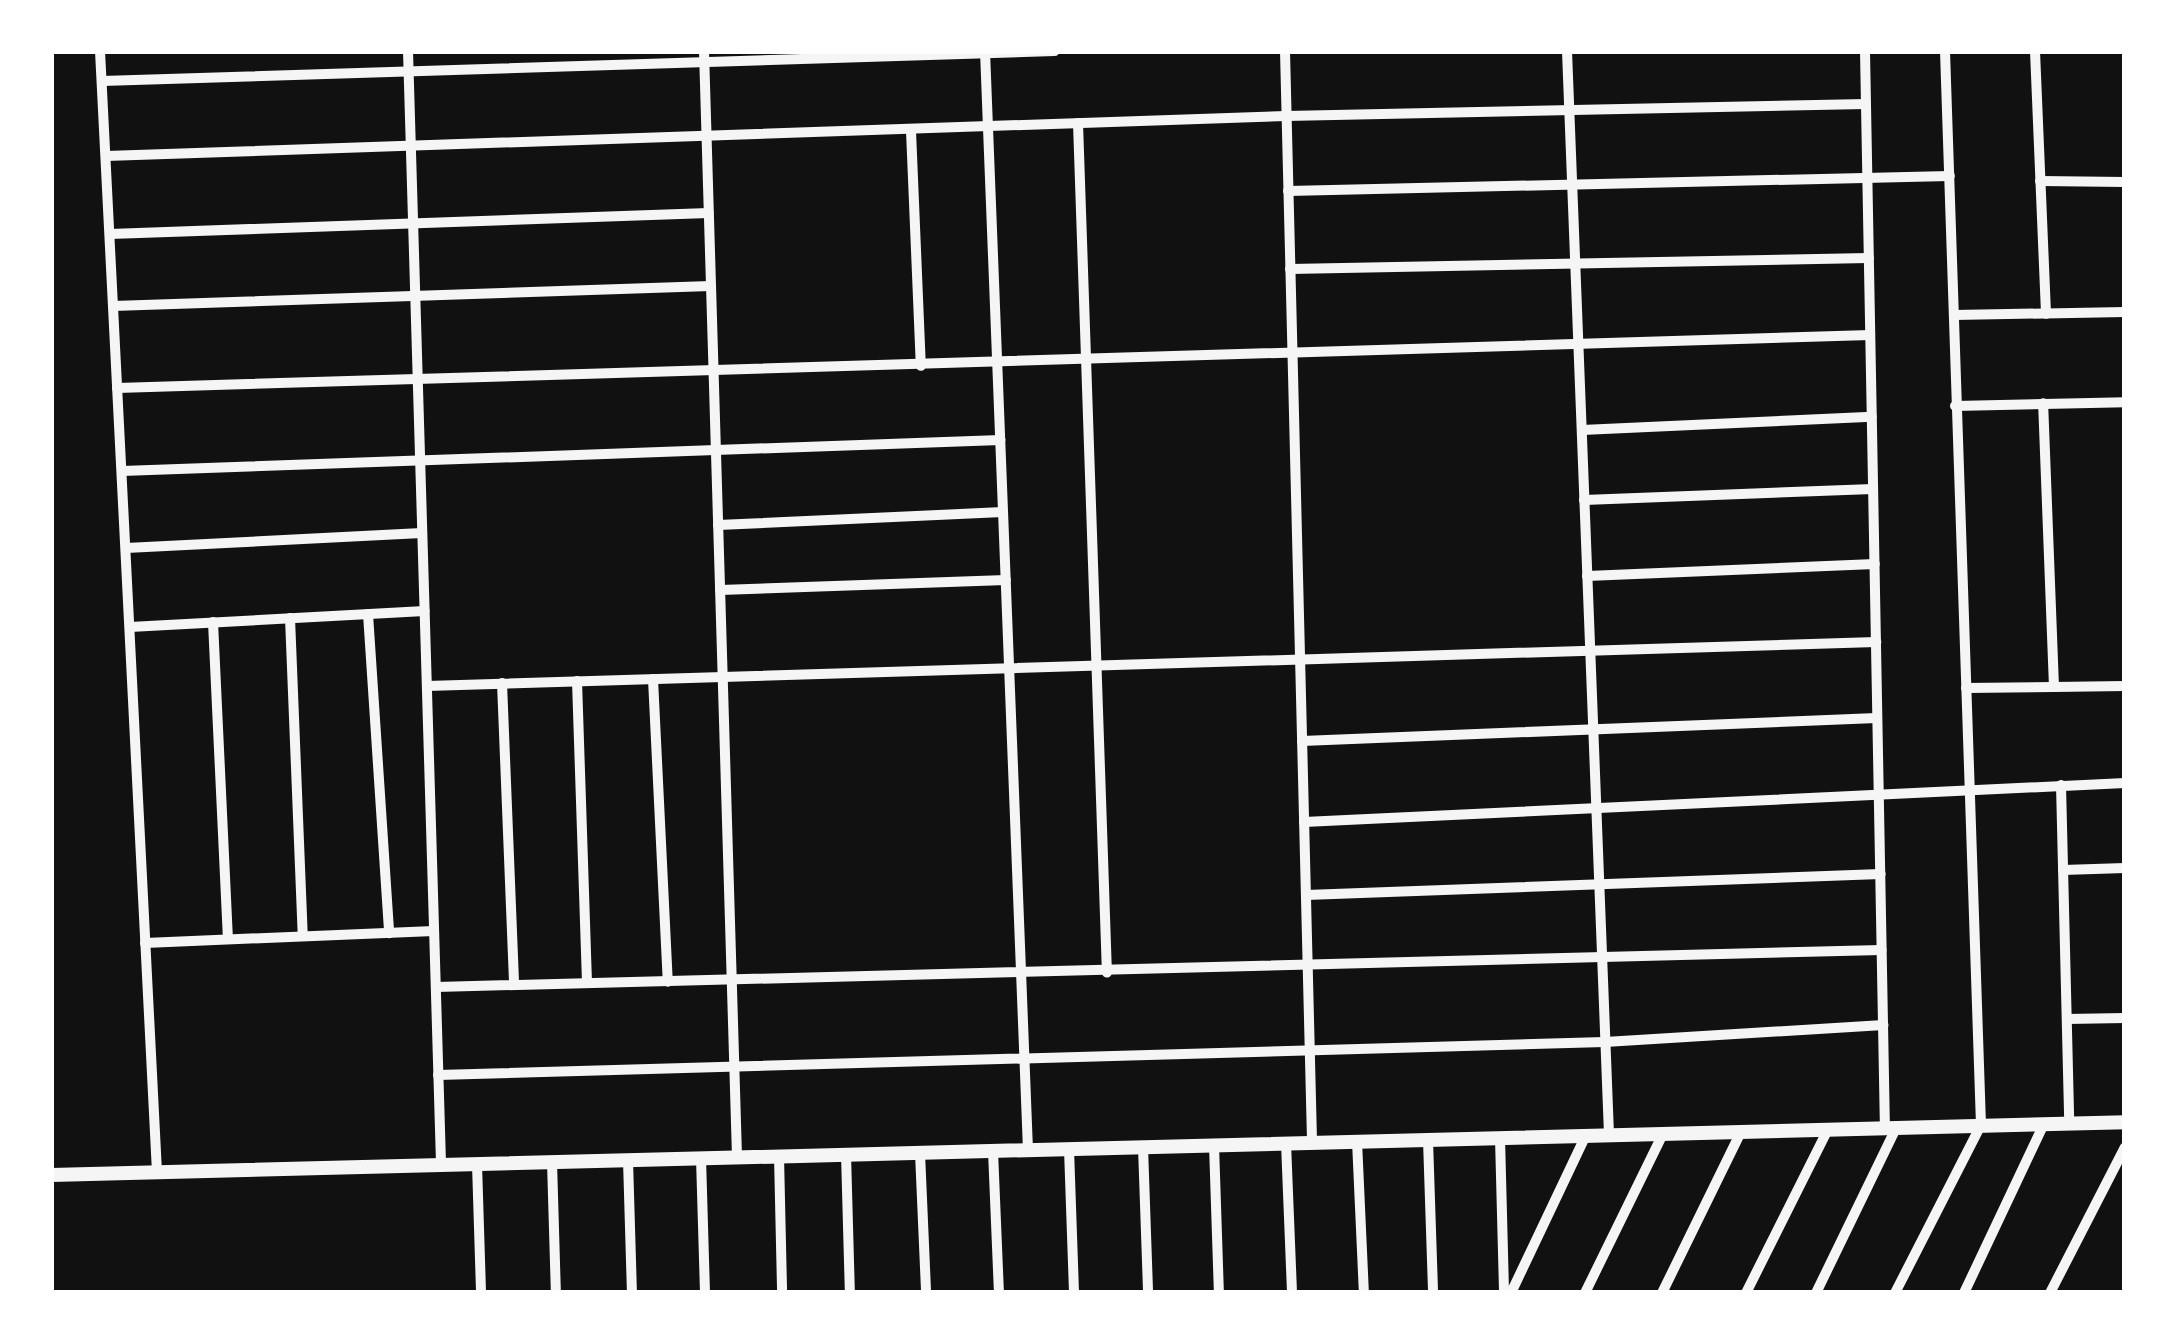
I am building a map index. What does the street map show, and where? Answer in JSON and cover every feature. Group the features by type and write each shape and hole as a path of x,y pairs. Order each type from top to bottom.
{"street":[{"path":"100,51 157,1172"},
{"path":"408,51 441,1165"},
{"path":"102,81 705,57 1054,51"},
{"path":"1285,51 1312,1143"},
{"path":"1568,51 1609,1135"},
{"path":"1816,1293 1891,1128 1883,1025 1865,51"},
{"path":"1895,1293 1981,1125 1946,51"},
{"path":"2035,51 2046,314"},
{"path":"985,52 1028,1150"},
{"path":"705,57 737,1157"},
{"path":"106,156 1286,116 1570,114 1866,104"},
{"path":"1078,123 1107,973"},
{"path":"911,131 920,366"},
{"path":"1288,191 1950,176"},
{"path":"2041,181 2125,182"},
{"path":"110,234 709,213"},
{"path":"1290,269 1869,258"},
{"path":"113,306 711,286"},
{"path":"1954,315 2125,312"},
{"path":"117,388 1579,348 1870,335"},
{"path":"1955,406 2125,402"},
{"path":"2044,403 2054,687"},
{"path":"1582,430 1872,417"},
{"path":"122,471 716,446 1000,440"},
{"path":"1585,500 1873,489"},
{"path":"718,524 1003,512"},
{"path":"125,548 422,533"},
{"path":"1587,576 1875,564"},
{"path":"720,590 1006,580"},
{"path":"130,627 424,611"},
{"path":"368,614 389,933"},
{"path":"290,619 303,936"},
{"path":"213,622 228,939"},
{"path":"427,686 1876,642"},
{"path":"653,679 668,982"},
{"path":"577,681 587,983"},
{"path":"502,683 514,985"},
{"path":"1966,688 2125,686"},
{"path":"1302,741 1877,718"},
{"path":"1304,822 1970,787 2125,784"},
{"path":"2061,785 2069,1123"},
{"path":"2063,869 2125,868"},
{"path":"1306,895 1880,874"},
{"path":"145,943 434,931"},
{"path":"436,987 1882,950"},
{"path":"2067,1019 2125,1018"},
{"path":"438,1075 1605,1042 1883,1025"},
{"path":"51,1175 2125,1122"},
{"path":"1964,1293 2044,1124"},
{"path":"1746,1293 1828,1129"},
{"path":"1662,1293 1741,1132"},
{"path":"1585,1293 1663,1134"},
{"path":"1507,1293 1586,1135"},
{"path":"1499,1138 1507,1293"},
{"path":"1428,1140 1433,1293"},
{"path":"1357,1141 1364,1293"},
{"path":"1286,1143 1292,1293"},
{"path":"1214,1145 1219,1293"},
{"path":"1143,1147 1148,1293"},
{"path":"2050,1293 2125,1147"},
{"path":"1069,1149 1074,1293"},
{"path":"993,1151 999,1293"},
{"path":"920,1153 926,1293"},
{"path":"846,1154 850,1293"},
{"path":"779,1156 782,1293"},
{"path":"700,1158 705,1293"},
{"path":"628,1160 632,1293"},
{"path":"552,1162 556,1293"},
{"path":"477,1164 481,1293"}]}
